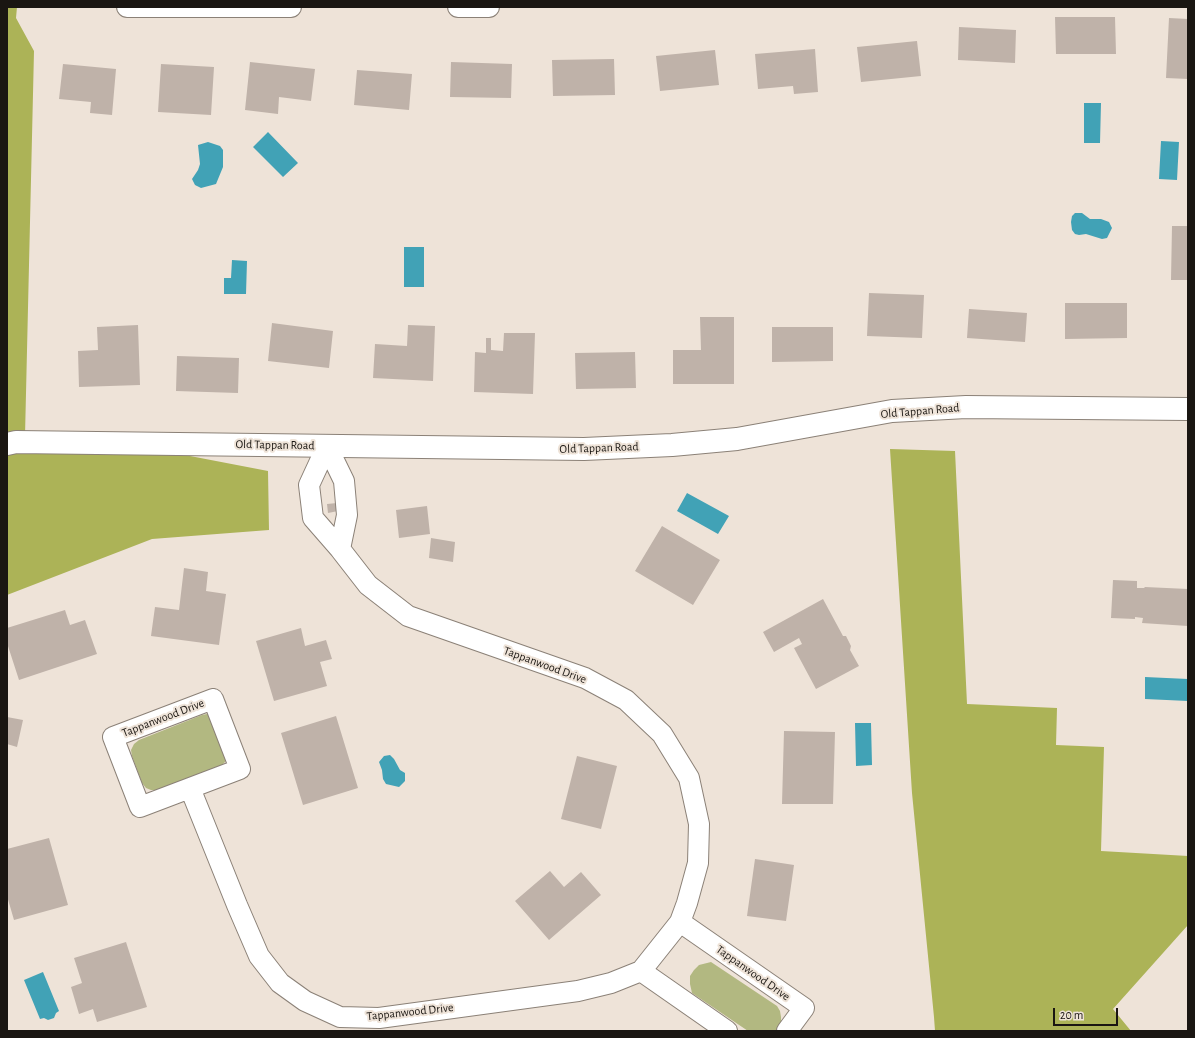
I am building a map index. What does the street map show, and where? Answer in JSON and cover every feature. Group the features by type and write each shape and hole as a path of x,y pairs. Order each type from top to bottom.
{"street":[{"path":"127,7 291,7"},
{"path":"458,7 489,7"},
{"name":"Old Tappan Road","path":"7,444 16,442 584,449 672,445 737,438 900,411 966,407 1188,409"},
{"path":"328,446 344,481 347,515 340,549"},
{"name":"Tappanwood Drive","path":"190,788 259,956 280,983 305,1001 340,1017 378,1018 578,991 611,983 641,971 680,922 698,863 700,824 689,778 662,734 626,700 585,678 408,616 368,586 340,549 313,518 310,484 328,446"},
{"name":"Tappanwood Drive","path":"213,698 240,769 190,788 140,807 113,737 213,698"},
{"name":"Tappanwood Drive","path":"680,922 804,1008 787,1031"},
{"path":"641,971 727,1031"}],"green space":[{"path":"7,7 17,7 16,18 34,51 25,436 190,456 268,471 269,530 152,539 7,595"},
{"path":"890,449 955,451 967,704 1057,708 1056,745 1104,747 1101,851 1188,856 1188,925 1113,1009 1131,1031 935,1031 912,793"},
{"path":"207,714 210,715 227,758 225,762 222,765 157,790 146,788 142,783 132,756 131,750 134,744 139,740"},
{"path":"711,962 777,1006 780,1011 781,1023 777,1031 748,1031 692,993 690,976 699,965"}],"water":[{"path":"1084,103 1101,103 1100,143 1084,143"},
{"path":"268,132 298,163 283,177 253,147"},
{"path":"1161,141 1179,142 1177,180 1159,179"},
{"path":"208,142 220,146 223,150 223,167 216,184 201,188 195,185 192,179 200,164 198,145"},
{"path":"1075,213 1082,213 1090,219 1101,219 1109,222 1112,228 1107,238 1102,239 1086,234 1075,234 1072,230 1071,222 1072,216"},
{"path":"404,247 424,247 424,287 404,287"},
{"path":"232,260 247,261 246,294 224,294 224,278 231,278"},
{"path":"687,493 729,516 718,534 677,511"},
{"path":"1145,677 1188,679 1188,701 1145,699"},
{"path":"855,723 871,723 872,765 856,766"},
{"path":"390,755 400,770 405,773 405,781 399,787 386,784 383,779 379,762 384,756"},
{"path":"43,972 59,1011 56,1013 54,1018 48,1020 44,1018 40,1019 24,980"}],"building":[{"path":"1055,17 1115,17 1116,54 1056,54"},
{"path":"1169,18 1188,19 1188,79 1166,78"},
{"path":"959,27 1016,30 1015,63 958,60"},
{"path":"917,41 921,76 861,82 857,47"},
{"path":"815,49 818,92 794,94 793,86 758,89 755,54"},
{"path":"715,50 719,85 660,91 656,56"},
{"path":"614,59 615,95 553,96 552,60"},
{"path":"250,62 315,69 311,101 279,97 278,114 245,110"},
{"path":"451,62 512,64 511,98 450,97"},
{"path":"63,64 116,69 112,115 90,113 91,102 59,99"},
{"path":"161,64 214,67 211,115 158,112"},
{"path":"357,70 412,74 409,110 354,105"},
{"path":"1172,226 1188,226 1188,280 1171,280"},
{"path":"869,293 924,295 922,338 867,336"},
{"path":"1065,303 1127,303 1127,338 1065,339"},
{"path":"969,309 1027,313 1025,342 967,338"},
{"path":"700,317 734,317 734,384 673,384 673,350 701,350"},
{"path":"272,323 333,331 329,368 268,361"},
{"path":"138,325 140,385 79,387 78,351 98,350 97,327"},
{"path":"408,325 435,326 433,381 373,378 375,344 407,346"},
{"path":"772,327 833,327 833,361 772,362"},
{"path":"504,333 535,333 533,394 474,392 475,352 486,353 486,338 491,338 491,350 503,351"},
{"path":"635,352 636,388 576,389 575,353"},
{"path":"177,356 239,358 238,393 176,391"},
{"path":"337,503 338,511 328,513 327,504"},
{"path":"427,506 430,534 399,538 396,510"},
{"path":"662,526 720,560 693,605 635,571"},
{"path":"431,538 455,542 453,562 429,558"},
{"path":"184,568 208,572 206,591 226,594 219,645 151,636 155,607 179,610"},
{"path":"1113,580 1137,581 1137,588 1188,589 1188,626 1142,623 1143,618 1135,617 1135,619 1111,618"},
{"path":"823,599 843,636 846,636 851,646 850,650 859,666 816,689 794,648 802,644 799,638 774,652 763,632"},
{"path":"65,610 70,625 85,620 97,654 19,680 7,643 7,628"},
{"path":"301,628 305,646 326,640 332,659 320,662 327,686 274,701 256,641"},
{"path":"336,716 358,788 303,805 281,733"},
{"path":"7,717 23,720 17,747 7,744"},
{"path":"784,731 835,732 833,804 782,804"},
{"path":"577,756 617,766 601,829 561,819"},
{"path":"49,838 68,905 14,920 7,896 7,849"},
{"path":"755,859 794,865 786,921 747,916"},
{"path":"550,871 564,887 581,872 601,895 549,940 515,901"},
{"path":"126,942 147,1007 97,1022 93,1009 79,1014 71,987 82,983 74,958"}]}
